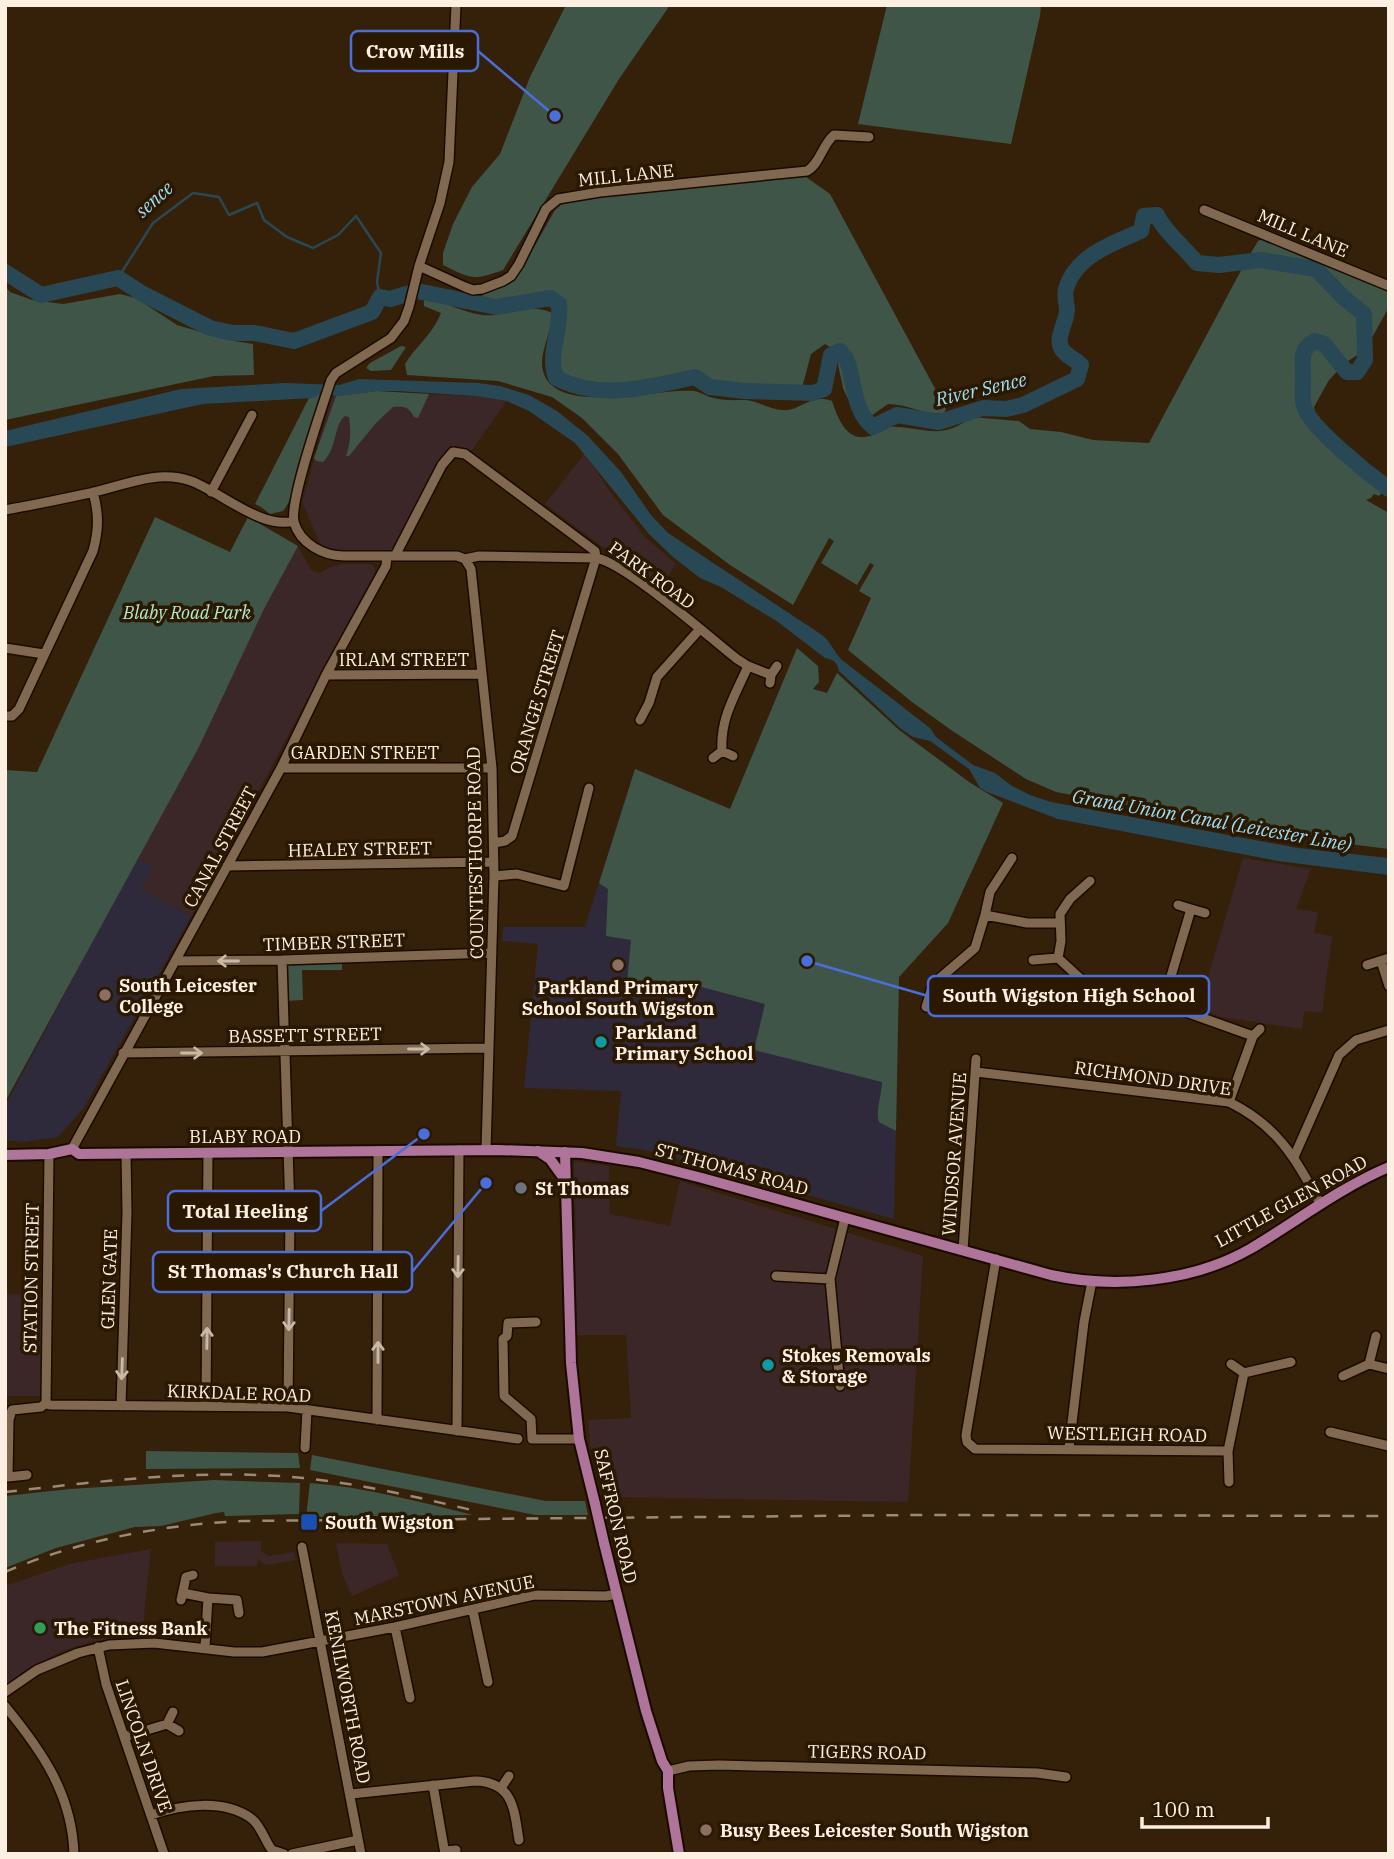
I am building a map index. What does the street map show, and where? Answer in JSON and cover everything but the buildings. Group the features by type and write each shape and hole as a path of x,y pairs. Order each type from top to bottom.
{"main road":[{"name":"BLABY ROAD","path":"5,1154 49,1154 72,1149 79,1154 486,1150"},
{"name":"ST THOMAS ROAD","path":"486,1150 565,1152 639,1162 963,1250"},
{"path":"536,1150 550,1159 564,1178"},
{"name":"SAFFRON ROAD","path":"565,1152 571,1363 579,1439 646,1711 662,1761 668,1771 668,1788 679,1854"},
{"name":"LITTLE GLEN ROAD","path":"963,1250 1058,1276 1092,1281 1152,1279 1211,1265 1248,1250 1320,1203 1389,1167"}],"street":[{"path":"456,5 449,162 440,203 419,266 409,307 404,321 391,338 336,373 331,380 298,491 294,522 306,541 324,553 339,556 596,558"},
{"name":"MILL LANE","path":"419,266 473,290 482,289 511,276 546,209 558,199 600,192 807,172 812,169 834,135 869,138"},
{"name":"MILL LANE","path":"1205,210 1389,286"},
{"path":"211,492 251,415"},
{"name":"PARK ROAD","path":"449,456 453,452 465,454 595,551 596,558 606,559 622,570 748,666 773,675"},
{"name":"CANAL STREET","path":"72,1149 281,768 326,675 449,456"},
{"path":"5,510 93,492 134,480 159,477 190,481 273,522 294,522"},
{"path":"5,716 12,716 19,709 93,551 99,531 99,513 93,492"},
{"name":"ORANGE STREET","path":"494,843 505,841 512,836 596,558"},
{"name":"COUNTESTHORPE ROAD","path":"465,559 471,569 492,768 494,876 486,1150"},
{"path":"640,720 649,703 657,677 699,630"},
{"path":"5,648 44,654"},
{"path":"722,751 724,719 748,666"},
{"name":"IRLAM STREET","path":"326,675 482,674"},
{"path":"722,751 733,756"},
{"path":"713,758 722,751"},
{"name":"GARDEN STREET","path":"281,768 492,768"},
{"path":"494,876 511,873 564,886 589,788"},
{"path":"926,1007 933,984 975,948 990,892 1012,859"},
{"name":"HEALEY STREET","path":"227,866 494,862"},
{"path":"1058,958 1061,941 1060,914 1090,881"},
{"path":"1178,905 1205,913"},
{"path":"1163,1003 1191,909"},
{"path":"985,915 1011,921 1059,923"},
{"name":"TIMBER STREET","path":"176,961 492,953"},
{"path":"1033,960 1058,958 1082,979 1257,1032 1229,1102"},
{"path":"1367,965 1385,959 1389,986"},
{"path":"282,960 289,1154 288,1407"},
{"path":"1294,1157 1339,1055 1356,1040 1389,1030"},
{"name":"BASSETT STREET","path":"123,1053 488,1048"},
{"name":"WINDSOR AVENUE","path":"963,1250 976,1059"},
{"name":"RICHMOND DRIVE","path":"976,1072 1229,1102 1271,1129 1294,1157 1320,1203"},
{"path":"457,1431 459,1150"},
{"path":"206,1406 208,1153"},
{"path":"377,1420 378,1153"},
{"name":"STATION STREET","path":"46,1403 49,1154"},
{"name":"GLEN GATE","path":"121,1405 127,1212 125,1154"},
{"path":"840,1386 830,1279 845,1218"},
{"name":"WESTLEIGH ROAD","path":"996,1259 966,1435 969,1445 981,1449 1228,1451 1244,1373"},
{"path":"776,1276 830,1279"},
{"path":"1069,1448 1084,1322 1092,1281"},
{"path":"536,1322 508,1323 507,1336 503,1339 505,1396 531,1419 532,1439 579,1439"},
{"path":"1369,1364 1376,1336"},
{"path":"1231,1364 1244,1373 1291,1362"},
{"path":"1343,1376 1369,1364 1389,1369"},
{"name":"KIRKDALE ROAD","path":"7,1477 9,1420 12,1410 17,1407 41,1407 46,1403 288,1407 518,1439"},
{"path":"304,1448 307,1410"},
{"path":"1330,1432 1389,1446"},
{"path":"1228,1451 1229,1482"},
{"path":"7,1477 27,1475"},
{"name":"KENILWORTH ROAD","path":"302,1547 361,1854"},
{"path":"193,1575 186,1577 182,1597 237,1600 239,1613"},
{"name":"MARSTOWN AVENUE","path":"5,1692 37,1671 98,1647 142,1643 250,1653 321,1643 473,1611 534,1595 617,1594"},
{"path":"205,1647 208,1598"},
{"path":"473,1611 488,1682"},
{"path":"395,1627 410,1698"},
{"name":"LINCOLN DRIVE","path":"98,1647 106,1684 164,1854"},
{"path":"5,1706 44,1756 56,1778 69,1814 74,1854"},
{"path":"124,1737 167,1724 173,1712"},
{"path":"167,1724 179,1731"},
{"name":"TIGERS ROAD","path":"668,1771 689,1766 731,1765 1037,1773 1066,1777"},
{"path":"501,1788 509,1776"},
{"path":"351,1794 483,1781 501,1788 509,1797 514,1809 519,1840"},
{"path":"433,1785 445,1852 456,1850"},
{"path":"151,1815 168,1809 208,1805 240,1812 257,1824 272,1850 284,1854"},
{"path":"292,1854 358,1840"}],"shaded area":[{"path":"420,394 476,396 507,401 472,450 451,458 395,556 324,553 302,502 332,397"},
{"path":"585,453 610,492 647,539 676,564 659,589 545,504"},
{"path":"298,546 311,570 320,573 342,564 371,564 375,573 191,917 141,889 137,859 199,747 264,609"},
{"path":"837,673 899,730 969,782 1003,803 948,923 899,977 894,1219 645,1150 616,1146 621,1091 524,1088 538,944 502,941 503,927 585,927 635,769 730,809 783,682 827,693"},
{"name":"South Leicester College","path":"137,858 153,867 141,889 191,917 83,1109 58,1137 23,1142 5,1140 5,1106"},
{"path":"1243,858 1311,869 1296,909 1318,912 1314,933 1332,936 1322,1013 1304,1011 1302,1029 1221,1017 1199,1008"},
{"path":"574,1161 609,1166 610,1214 670,1226 680,1181 923,1256 908,1502 607,1497 590,1445 588,1420 631,1418 626,1335 570,1335 565,1263 576,1238"},
{"path":"5,1294 43,1295 41,1396 5,1396"},
{"path":"261,1541 261,1551 268,1556 294,1552 296,1560 266,1565 258,1559 257,1566 215,1566 215,1542"},
{"path":"336,1543 387,1544 399,1575 352,1596 342,1574"},
{"path":"151,1549 142,1635 93,1641 62,1651 27,1669 5,1685 5,1586 69,1564"}],"green space":[{"path":"566,5 670,5 619,79 503,270 478,277 460,273 443,265 443,253 453,224 472,187 500,154 530,77"},
{"path":"887,5 1041,5 1011,144 858,124"},
{"path":"806,177 830,194 946,409 944,413 929,413 888,404 864,421 857,419 843,388 835,350 825,344 811,354 802,388 736,389 692,375 621,388 577,386 558,372 556,365 563,321 559,300 540,297 500,301 482,296 484,292 507,285 517,277 555,210 564,202 577,198"},
{"path":"1262,239 1389,291 1389,307 1365,350 1345,363 1329,380 1314,407 1316,417 1339,454 1376,478 1386,488 1379,496 1374,494 1366,500 1389,513 1389,849 1309,839 1056,792 1026,779 912,702 848,650 871,598 859,591 874,565 870,563 857,585 821,563 834,541 829,538 793,605 730,565 663,515 618,454 582,418 552,397 498,381 407,375 405,364 433,328 441,313 424,306 424,299 430,297 482,315 526,309 552,313 542,357 543,371 552,385 567,393 587,397 611,397 694,391 718,399 746,400 782,410 824,399 832,401 840,422 859,437 876,434 887,427 940,431 960,425 971,417 1019,421 1030,429 1061,432 1093,440 1149,443 1245,263 1258,241"},
{"path":"5,286 10,292 32,300 63,304 120,294 136,298 177,325 228,340 253,344 254,375 214,376 5,420"},
{"path":"401,346 406,347 391,370 371,371 366,368 370,363"},
{"path":"377,391 429,394 418,418 406,408 393,407 349,456 346,456 350,441 350,422 349,417 345,416 341,420 328,457 323,462 316,461 314,458 336,396"},
{"path":"320,394 295,489 283,511 270,514 255,504 309,398"},
{"name":"Blaby Road Park","path":"155,517 230,552 248,517 298,546 264,609 199,747 5,1102 5,770 37,772"},
{"path":"797,648 818,666 819,682 813,689 827,693 837,673 899,730 969,782 1003,803 948,923 899,977 896,1131 879,1122 882,1082 754,1050 765,1004 698,986 697,989 627,983 631,940 606,936 608,889 599,883 635,769 730,809"},
{"path":"342,959 342,970 302,970 303,1000 286,1001 285,960"},
{"path":"146,1451 298,1453 300,1468 146,1469"},
{"path":"312,1455 546,1501 585,1501 588,1515 535,1515 310,1470"},
{"path":"214,1480 300,1483 299,1514 225,1516 224,1512 161,1526 135,1527 56,1548 5,1568 5,1496"},
{"path":"310,1483 372,1491 473,1515 306,1517"}],"water":[{"path":"359,379 500,386 529,395 557,411 588,436 621,472 651,515 668,533 822,635 842,660 973,765 995,773 1030,795 1051,802 1298,848 1388,858 1389,875 1278,861 1058,819 987,792 980,788 969,769 930,741 913,737 900,728 839,671 835,662 825,658 778,622 721,587 700,578 673,557 649,534 575,443 529,411 507,401 476,396 377,391 340,396 320,394 313,398 203,404 5,447 5,431 181,389 285,383 339,385"}],"waterway":[{"name":"sence","path":"118,278 153,223 193,193 219,197 229,215 257,203 264,220 287,237 313,248 338,235 356,216 381,253 377,282 380,297"},
{"name":"River Sence","path":"5,272 41,295 118,278 143,294 210,328 294,341 372,312 380,297 390,299 417,291 496,307 550,298 559,304 559,324 553,359 556,378 573,385 590,389 625,390 695,377 710,387 813,393 824,389 831,355 840,351 849,366 860,409 873,427 897,415 939,422 983,408 1006,409 1023,405 1077,379 1081,365 1064,352 1060,343 1067,311 1065,292 1071,278 1086,259 1096,252 1141,231 1144,216 1157,215 1169,233 1197,263 1219,265 1260,260 1316,269 1364,314 1365,360 1357,372 1347,372 1324,344 1315,341 1307,347 1303,358 1303,402 1308,415 1328,438 1389,489"}],"railway":[{"path":"5,1492 154,1477 266,1475 348,1484 480,1512"},
{"path":"5,1572 62,1551 121,1536 181,1526 242,1521 923,1515 1389,1516"}],"place":[{"name":"Crow Mills","path":"555,116"},
{"name":"South Wigston High School","path":"807,961"},
{"name":"Parkland Primary School South Wigston","path":"618,965"},
{"name":"South Leicester College","path":"105,995"},
{"name":"Parkland Primary School","path":"601,1042"},
{"name":"Total Heeling","path":"424,1134"},
{"name":"St Thomas's Church Hall","path":"486,1183"},
{"name":"St Thomas","path":"521,1188"},
{"name":"Stokes Removals & Storage","path":"768,1365"},
{"name":"South Wigston","path":"309,1522"},
{"name":"The Fitness Bank","path":"40,1628"},
{"name":"Busy Bees Leicester South Wigston","path":"706,1830"}],"water label":[{"name":"Grand Union Canal (Leicester Line)","path":"1212,820"}]}
